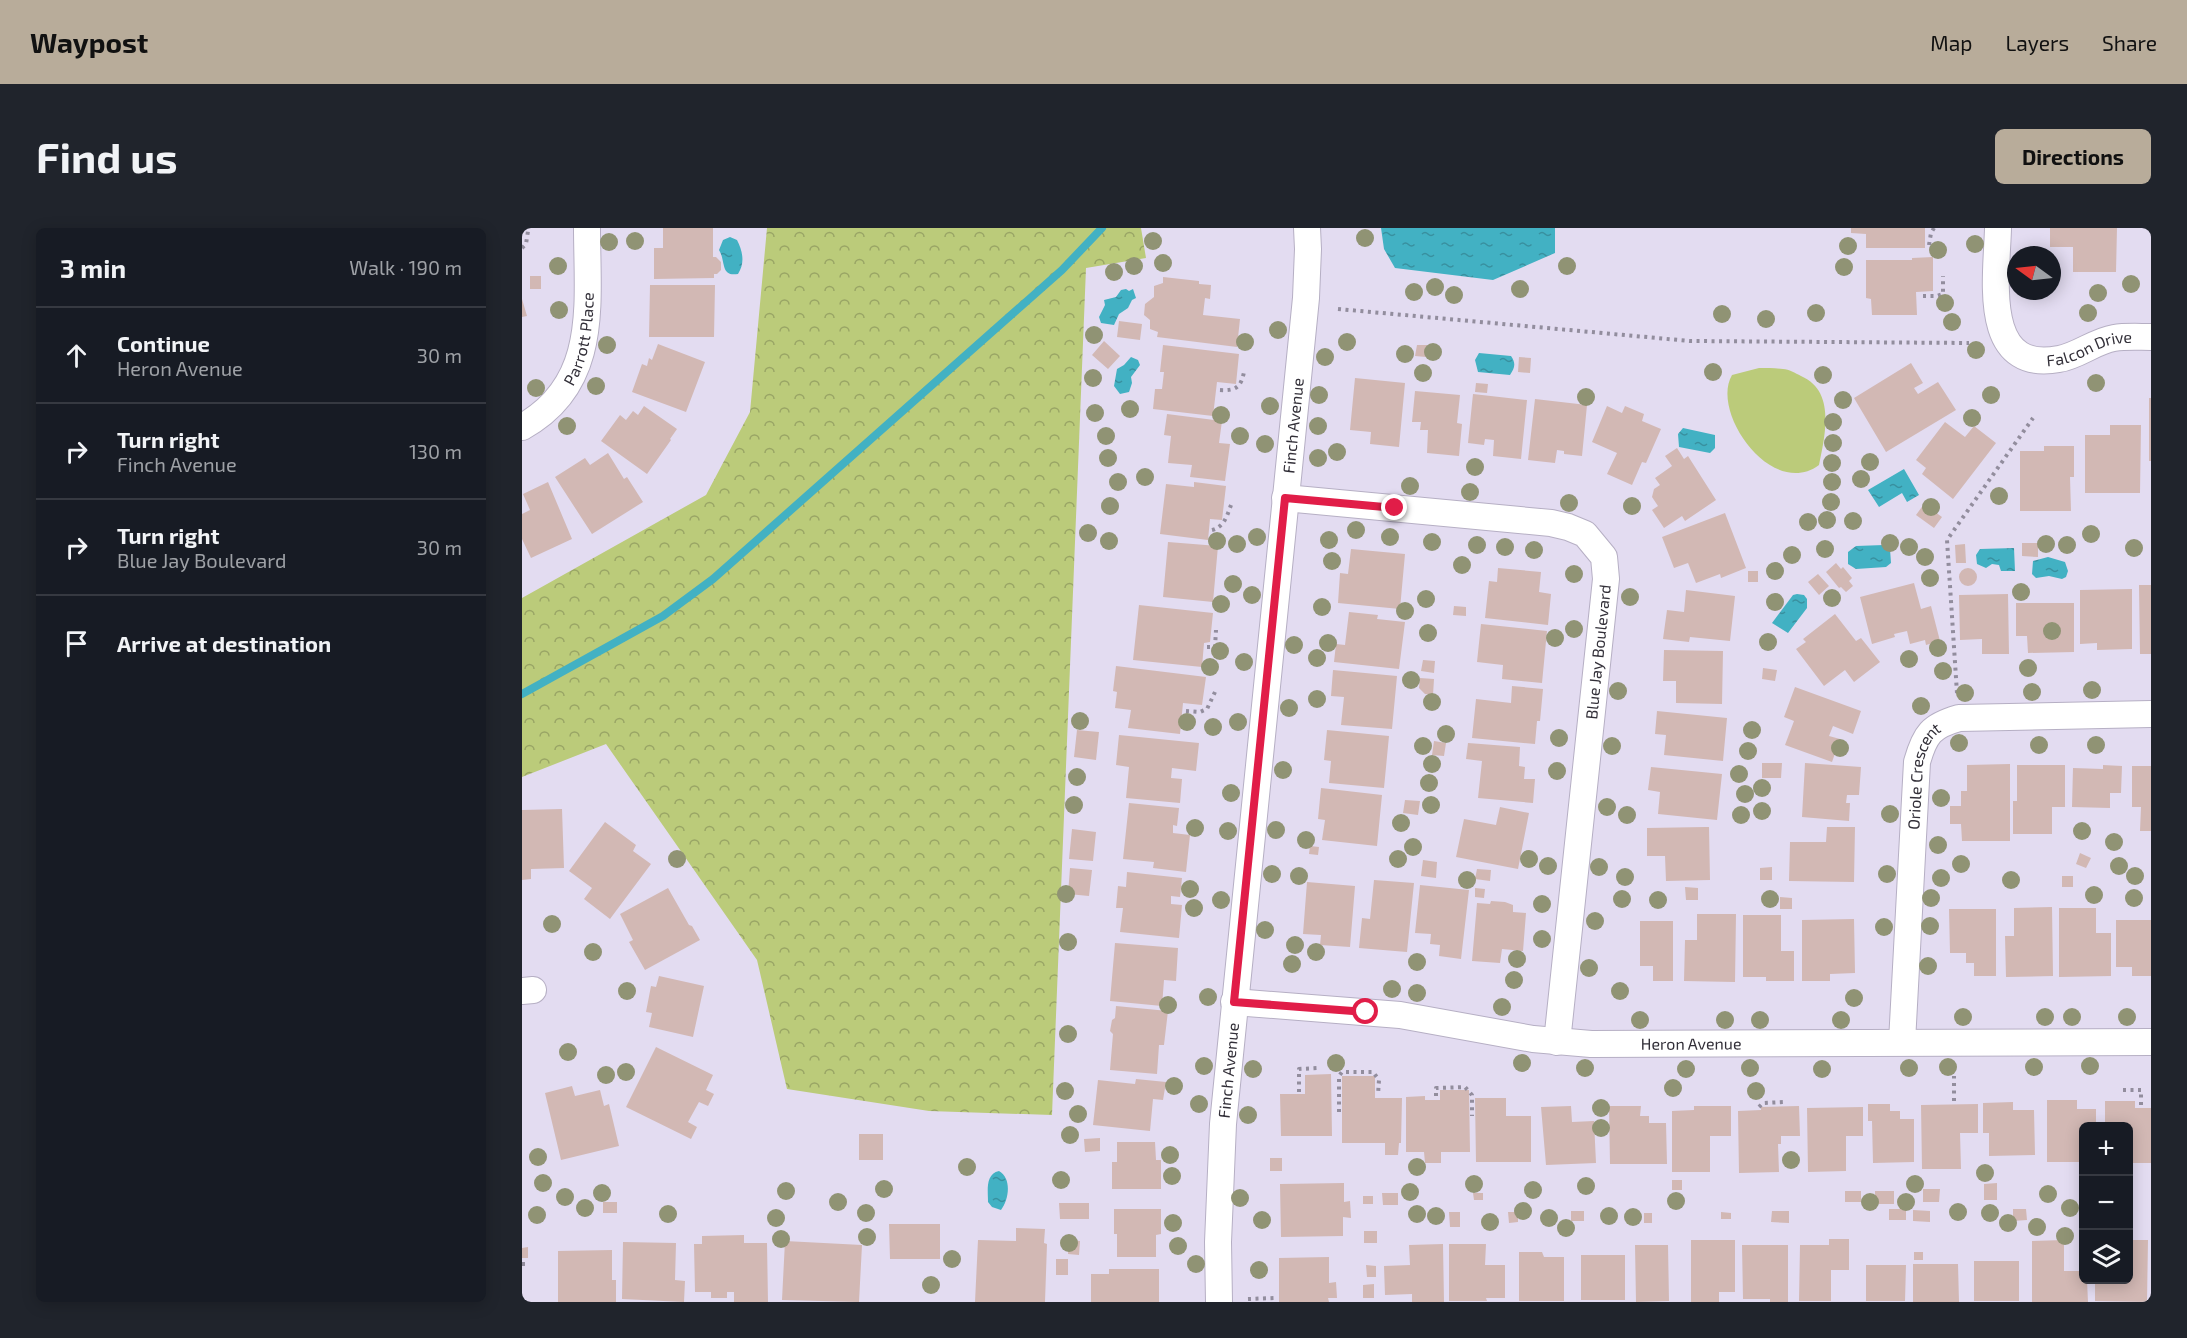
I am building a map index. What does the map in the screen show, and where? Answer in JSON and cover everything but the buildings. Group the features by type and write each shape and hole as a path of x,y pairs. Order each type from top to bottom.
{"street":[{"name":"Parrott Place","path":"522,427 535,420 557,400 582,354 587,325 587,228"},
{"name":"Finch Avenue","path":"1219,1302 1218,1242 1222,1135 1306,298 1307,228"},
{"name":"Falcon Drive","path":"1998,228 1996,311 2001,331 2008,344 2020,354 2036,360 2060,359 2114,338 2151,337"},
{"name":"Blue Jay Boulevard","path":"1285,498 1551,523 1585,534 1604,557 1606,579 1557,1042"},
{"name":"Oriole Crescent","path":"1902,1042 1917,762 1929,732 1941,723 1959,718 2151,714"},
{"name":"Heron Avenue","path":"1234,1002 1400,1015 1557,1042 1621,1044 2151,1042"}],"path":[{"path":"1929,245 1934,228"},
{"path":"522,248 526,244 528,231"},
{"path":"1923,296 1943,294 1943,276"},
{"path":"1338,309 1690,341 1969,343"},
{"path":"1220,390 1237,388 1242,384 1244,372"},
{"path":"1959,718 1947,540 2033,418"},
{"path":"1212,530 1225,521 1231,506"},
{"path":"1207,646 1215,647 1216,630"},
{"path":"1186,711 1200,712 1207,709 1215,693"},
{"path":"1299,1092 1299,1069 1318,1068"},
{"path":"1339,1112 1339,1076 1342,1072 1373,1072 1379,1080 1378,1095"},
{"path":"1954,1076 1954,1101"},
{"path":"1436,1096 1436,1088 1465,1088 1472,1095 1472,1116"},
{"path":"2123,1090 2141,1090 2140,1106"},
{"path":"1759,1107 1762,1103 1784,1102"},
{"path":"522,1264 529,1264"},
{"path":"1248,1299 1275,1298"}],"green space":[{"path":"767,228 1141,228 1146,258 1086,268 1052,1115 929,1111 787,1089 757,960 606,744 522,777 522,598 706,495 750,412"},
{"path":"1759,368 1790,370 1812,383 1819,392 1824,403 1825,428 1819,465 1801,473 1782,471 1765,462 1737,429 1730,410 1727,391 1732,375"}],"water":[{"path":"1381,228 1555,228 1555,253 1493,280 1395,268 1384,249"},
{"path":"730,237 737,240 742,253 742,266 738,274 726,271 719,250 723,240"},
{"path":"1133,289 1136,298 1119,314 1114,325 1101,323 1099,317 1105,305 1104,300 1116,297 1121,290 1129,291"},
{"path":"1479,353 1511,356 1514,363 1512,372 1510,375 1478,372 1475,360"},
{"path":"1131,357 1138,360 1140,365 1131,377 1129,392 1120,394 1114,386 1117,369"},
{"path":"1683,428 1715,435 1715,448 1710,453 1679,447 1678,434"},
{"path":"1904,469 1919,495 1907,502 1902,493 1879,507 1868,490"},
{"path":"1884,545 1890,549 1891,563 1886,567 1856,569 1848,564 1848,552 1856,546"},
{"path":"2014,548 2015,571 2001,571 1999,565 1992,564 1986,568 1977,564 1976,555 1980,549"},
{"path":"2048,557 2065,562 2068,571 2066,577 2062,579 2049,576 2036,578 2032,574 2033,561"},
{"path":"1793,595 1804,595 1807,599 1807,608 1788,633 1772,623"},
{"path":"999,1171 1006,1179 1008,1189 1006,1201 1001,1210 992,1207 988,1202 989,1179"}],"waterway":[{"path":"522,694 663,616 713,579 1062,270 1102,228"}],"route":[{"path":"1366,1012 1234,1002 1285,498 1395,508"}]}
